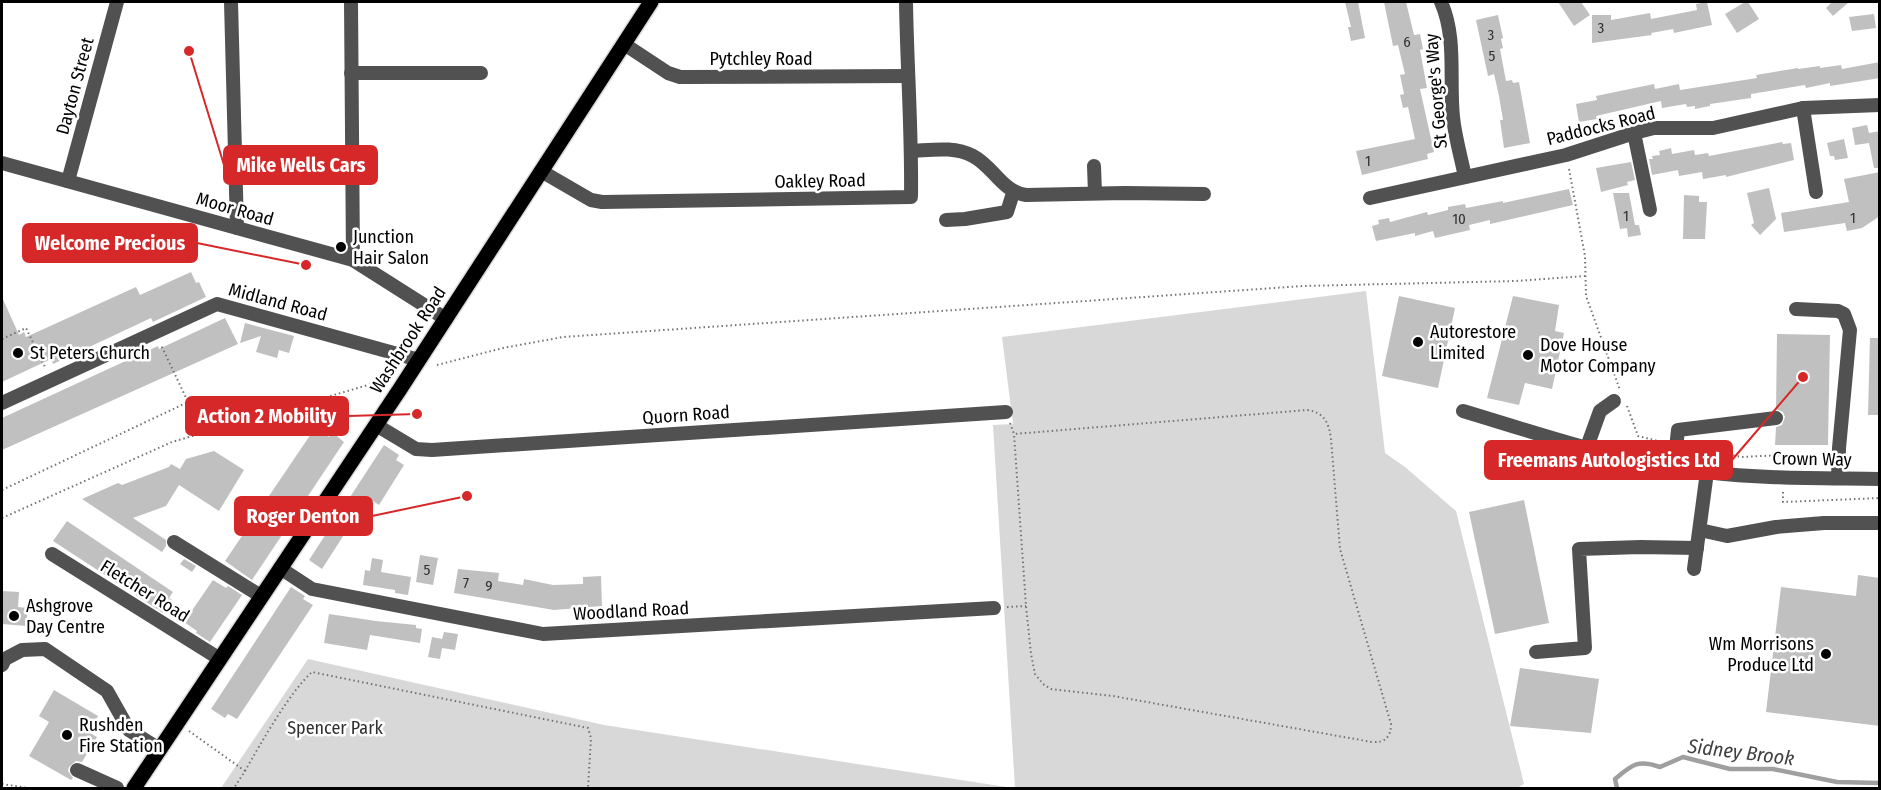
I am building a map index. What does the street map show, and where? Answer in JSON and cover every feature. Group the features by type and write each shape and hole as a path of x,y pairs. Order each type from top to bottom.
{"main road":[{"name":"Washbrook Road","path":"134,789 446,319 650,3"}],"street":[{"name":"Dayton Street","path":"68,181 117,2"},
{"path":"231,2 237,228"},
{"path":"351,2 353,260"},
{"name":"Oakley Road","path":"541,171 591,200 602,202 911,197 912,151 907,76 906,2"},
{"name":"St George's Way","path":"1442,2 1447,14 1452,52 1453,119 1465,177"},
{"name":"Pytchley Road","path":"624,44 668,73 680,77 907,76"},
{"path":"351,73 481,73"},
{"name":"Paddocks Road","path":"1370,198 1566,155 1634,132 1667,128 1713,128 1803,108 1880,105"},
{"path":"1803,108 1816,192"},
{"path":"1634,132 1650,210"},
{"path":"912,151 948,149 963,152 975,157 1013,193 1026,195 1204,194"},
{"name":"Moor Road","path":"2,164 353,260 446,319"},
{"path":"1094,166 1095,194"},
{"path":"946,220 1007,212 1013,193"},
{"name":"Midland Road","path":"2,403 217,304 419,360"},
{"path":"1796,309 1838,311 1844,314 1850,330 1838,478"},
{"path":"1587,447 1600,411 1621,401"},
{"name":"Crown Way","path":"1463,411 1587,447 1674,467 1707,472 1880,479"},
{"name":"Quorn Road","path":"376,425 404,444 416,449 432,450 1006,412"},
{"path":"1674,467 1678,430 1776,418"},
{"path":"1694,569 1707,472"},
{"path":"1700,530 1728,536 1776,527 1824,523 1880,523"},
{"path":"174,542 261,596"},
{"path":"1536,652 1585,648 1579,549 1697,548"},
{"name":"Fletcher Road","path":"52,554 220,659"},
{"name":"Woodland Road","path":"280,568 312,589 543,634 994,608"},
{"path":"3,660 22,650 45,648 107,691 129,730 159,749"},
{"path":"77,770 117,789"}],"path":[{"path":"1566,155 1584,248 1586,296 1621,401 1638,436 1661,442"},
{"path":"437,365 503,348 563,337 1303,286 1516,281 1585,276"},
{"path":"2,339 26,328 51,380"},
{"path":"2,490 188,402 155,331"},
{"path":"2,518 172,442 382,381"},
{"path":"1006,412 1014,434 1026,606 1035,674 1043,684 1051,689 1122,698 1379,743 1391,733 1391,724 1340,549 1330,427 1323,416 1316,411 1307,410 1014,434"},
{"path":"1684,446 1742,457 1783,455 1783,468"},
{"path":"1783,487 1783,502 1880,498"},
{"path":"994,608 1026,606"},
{"path":"234,789 289,701 312,672 588,728 591,738 588,789"},
{"path":"178,722 245,771"},
{"path":"2,784 28,789"}],"green space":[{"path":"1366,291 1385,453 1405,467 1456,511 1524,784 1517,788 1015,788 993,425 1013,424 1002,337"},
{"name":"Spencer Park","path":"308,659 604,725 1013,788 221,788"}],"building":[{"path":"1345,2 1358,2 1365,38 1351,41 1348,27 1351,27"},
{"path":"1384,2 1406,2 1414,35 1420,34 1423,49 1420,50 1427,88 1420,89 1434,152 1427,154 1428,159 1362,175 1356,151 1415,139 1408,107 1403,108 1400,95 1404,94 1400,75 1405,74 1398,45 1393,46"},
{"path":"1558,2 1581,2 1590,15 1574,26"},
{"path":"1707,2 1712,25 1674,33 1673,29 1651,33 1652,35 1592,43 1592,15 1611,15 1611,20 1650,13 1651,19 1697,10 1696,4"},
{"path":"1748,2 1759,19 1737,33 1725,14"},
{"path":"1832,2 1849,2 1833,16 1826,8"},
{"path":"1874,14 1876,28 1852,31 1849,17"},
{"path":"1498,15 1503,38 1501,39 1503,48 1500,49 1506,81 1519,82 1530,143 1504,148 1499,96 1494,74 1488,76 1476,20"},
{"path":"1880,62 1880,78 1830,86 1830,83 1806,88 1805,85 1751,94 1751,98 1710,104 1710,106 1695,109 1695,106 1687,107 1686,104 1662,108 1661,101 1579,122 1576,104 1597,100 1596,96 1654,84 1655,89 1679,84 1680,90 1757,78 1756,75 1798,68 1841,65 1842,69"},
{"path":"1867,125 1869,133 1880,131 1880,168 1874,168 1869,143 1855,145 1852,128"},
{"path":"1844,139 1848,158 1835,160 1834,156 1830,156 1827,143"},
{"path":"1782,142 1783,144 1791,143 1794,160 1726,177 1726,175 1703,179 1702,172 1679,176 1678,170 1652,175 1649,159 1660,155 1659,151 1671,148 1672,154 1694,150 1695,155 1708,153 1709,156"},
{"path":"1631,162 1635,180 1627,182 1628,185 1601,192 1596,168"},
{"path":"1880,172 1880,216 1862,228 1847,231 1845,223 1784,232 1781,213 1849,202 1844,179"},
{"path":"1769,188 1776,219 1760,235 1751,225 1754,223 1747,193"},
{"path":"1569,189 1573,205 1490,224 1490,220 1469,225 1470,230 1435,238 1433,231 1415,236 1415,233 1376,241 1372,226 1379,224 1378,220 1389,218 1390,222 1427,212 1428,215 1448,210 1448,207 1465,204 1466,208 1503,201 1503,203"},
{"path":"1613,193 1629,193 1635,225 1639,225 1641,235 1628,237 1627,228 1620,229"},
{"path":"1684,195 1699,196 1699,202 1707,202 1705,239 1683,239"},
{"path":"191,272 206,297 153,322 151,318 53,364 51,359 2,382 2,297 19,335 24,332 26,337 136,287 140,295"},
{"name":"Autorestore Limited","path":"1399,296 1455,308 1438,388 1382,376"},
{"name":"Dove House Motor Company","path":"1513,296 1559,305 1555,331 1564,333 1552,389 1525,383 1519,405 1487,398"},
{"path":"225,318 238,344 2,450 2,418 158,346 159,349"},
{"path":"245,323 294,336 289,353 279,350 277,358 256,352 261,336 240,343"},
{"path":"1777,334 1830,335 1828,445 1775,445 1776,427 1782,425 1785,417 1783,412 1776,409"},
{"path":"1870,338 1880,338 1880,415 1868,415"},
{"path":"315,428 329,437 332,432 344,442 252,580 225,561"},
{"path":"384,445 399,455 396,460 404,465 379,505 370,499 367,503 365,502 322,569 309,560"},
{"path":"214,451 244,470 219,511 179,485 166,506 133,518 166,540 166,546 162,552 82,499 118,483 122,485 169,467 171,464 180,469 186,459"},
{"path":"1524,500 1549,623 1495,634 1469,512"},
{"path":"67,521 173,592 169,598 172,600 163,613 53,541"},
{"path":"420,555 438,558 433,585 416,582"},
{"path":"372,558 383,560 381,572 411,577 408,595 395,593 395,590 363,585 365,570 370,571"},
{"path":"184,559 196,566 192,572 180,564"},
{"path":"458,569 499,573 498,581 523,585 524,579 553,585 583,584 583,577 601,576 602,606 554,610 454,593"},
{"name":"Wm Morrisons Produce Ltd","path":"1858,575 1880,578 1880,726 1766,712 1781,587 1856,596"},
{"path":"213,580 242,595 210,642 184,622"},
{"path":"291,587 305,596 303,599 313,605 237,719 228,714 225,718 211,709"},
{"name":"Ashgrove Day Centre","path":"2,591 19,592 18,607 28,608 26,626 2,624"},
{"path":"329,614 416,625 416,628 422,629 420,643 370,635 367,650 324,643"},
{"path":"444,632 458,634 455,650 442,648 440,659 428,657 432,637 442,639"},
{"path":"1520,668 1599,679 1591,733 1510,726"},
{"name":"Rushden Fire Station","path":"54,690 98,716 88,732 97,737 82,762 76,761 69,767 68,771 73,778 71,780 29,756 49,722 39,716"}],"waterway":[{"name":"Sidney Brook","path":"1617,788 1615,779 1635,765 1646,764 1660,767 1683,757 1730,769 1773,769 1837,782 1880,783"}],"place":[{"name":"Mike Wells Cars","path":"189,51"},
{"name":"Junction Hair Salon","path":"341,247"},
{"name":"Welcome Precious","path":"306,265"},
{"name":"Autorestore Limited","path":"1418,342"},
{"name":"St Peters Church","path":"18,353"},
{"name":"Dove House Motor Company","path":"1528,355"},
{"name":"Freemans Autologistics Ltd","path":"1803,377"},
{"name":"Action 2 Mobility","path":"417,414"},
{"name":"Roger Denton","path":"467,496"},
{"name":"Ashgrove Day Centre","path":"14,616"},
{"name":"Wm Morrisons Produce Ltd","path":"1826,654"},
{"name":"Rushden Fire Station","path":"67,735"}]}
